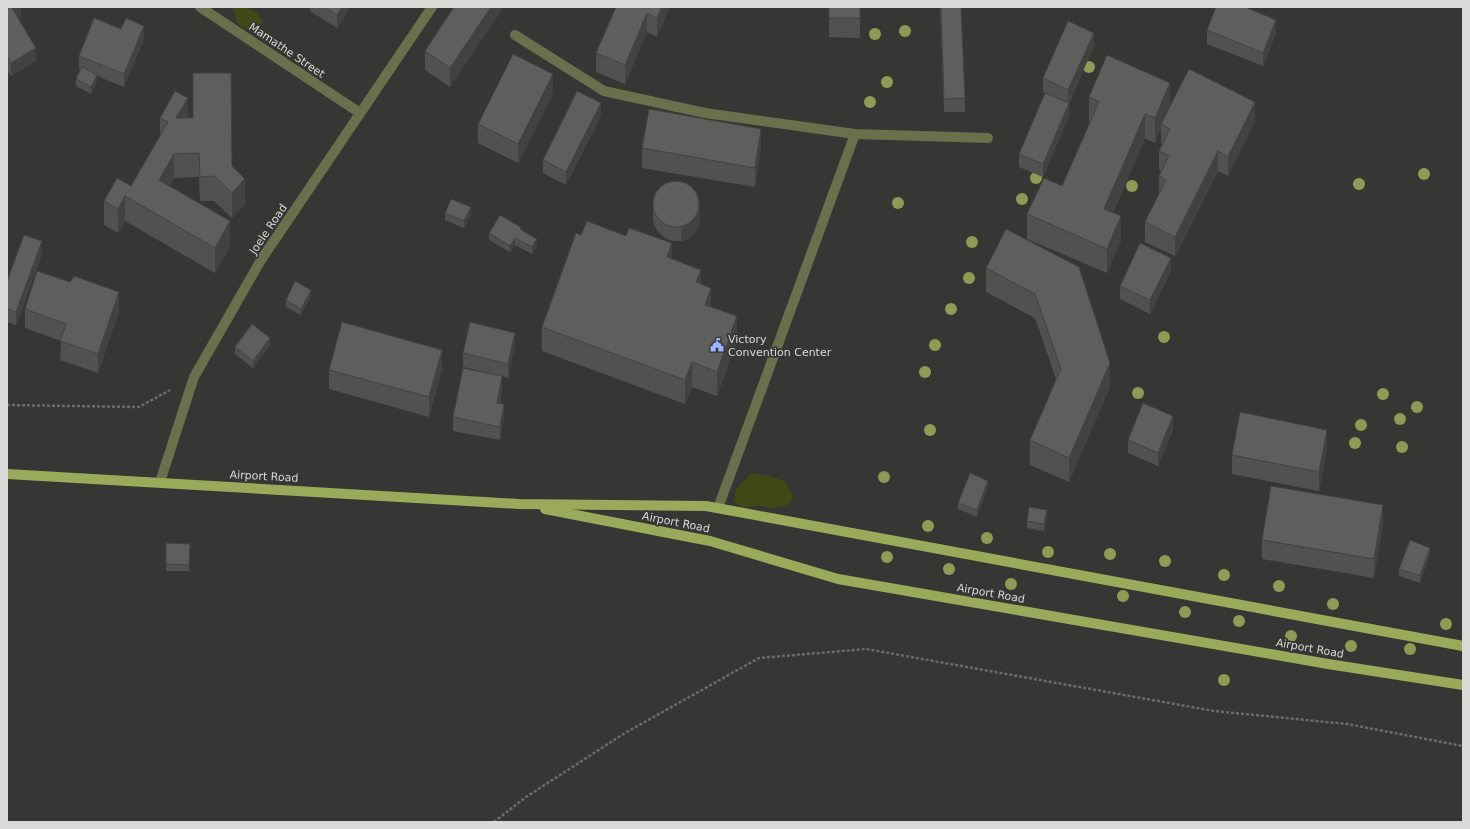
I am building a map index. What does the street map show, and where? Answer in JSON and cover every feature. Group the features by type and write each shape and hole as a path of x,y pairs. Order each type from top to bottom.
{"main road":[{"name":"Airport Road","path":"7,474 519,504 706,506 1463,646"},
{"name":"Airport Road","path":"519,504 710,541 838,579 1328,664 1463,685"}],"street":[{"name":"Mamathe Street","path":"200,7 360,113"},
{"name":"Joele Road","path":"160,482 194,377 261,260 432,7"},
{"path":"515,35 604,91 705,113 855,134 988,138"},
{"path":"718,508 855,134"}],"path":[{"path":"7,405 139,407 194,377"},
{"path":"494,822 526,797 625,733 759,658 866,648 1214,711 1347,724 1463,746"}],"green space":[{"path":"232,7 250,9 256,13 263,21 259,28 249,31 238,24"},
{"path":"752,473 785,481 793,499 787,505 773,508 759,506 742,507 734,501 736,489"}],"building":[{"path":"7,7 14,7 12,8 36,48 11,63 7,56"},
{"path":"325,7 342,7 337,15"},
{"path":"454,7 491,7 450,68 425,51"},
{"path":"616,7 662,7 657,18 647,13 625,65 596,53"},
{"path":"829,7 860,7 860,18 829,18"},
{"path":"941,7 961,7 965,98 944,99"},
{"path":"1216,7 1245,7 1276,20 1263,53 1207,30"},
{"path":"94,18 121,29 126,18 144,26 124,74 79,56"},
{"path":"1068,21 1094,33 1068,90 1043,78"},
{"path":"513,54 553,74 518,144 478,124"},
{"path":"1107,55 1170,83 1155,118 1145,114 1104,209 1121,216 1107,249 1027,214 1044,178 1062,186 1099,102 1089,97"},
{"path":"82,67 97,75 91,87 76,79"},
{"path":"1189,69 1255,102 1228,157 1218,151 1175,237 1145,222 1166,180 1159,176 1169,156 1159,151 1170,129 1161,124"},
{"path":"193,73 231,73 232,166 245,179 232,193 214,176 200,177 199,153 174,154 159,180 230,221 215,248 125,196 118,209 104,201 117,178 131,186 168,122 160,118 175,91 188,98 176,118 193,118"},
{"path":"577,91 601,103 566,172 543,160"},
{"path":"1045,93 1069,103 1043,164 1019,154"},
{"path":"649,109 761,129 755,168 642,148"},
{"path":"681,181 693,187 698,195 698,213 693,221 685,226 671,227 659,221 654,213 653,199 659,187 667,182"},
{"path":"451,199 471,207 464,221 445,213"},
{"path":"500,215 537,239 532,247 515,238 510,246 489,233"},
{"path":"587,221 626,236 629,228 672,243 667,257 701,270 696,282 711,288 705,305 737,316 717,372 692,362 685,380 542,327 576,233 581,235"},
{"path":"1006,229 1079,267 1110,363 1069,458 1030,440 1061,369 1035,294 986,268"},
{"path":"24,235 42,241 16,312 7,309 7,281"},
{"path":"1140,243 1171,258 1150,300 1120,286"},
{"path":"37,271 70,282 74,276 119,292 98,354 60,341 66,324 25,309"},
{"path":"295,281 311,290 301,309 286,300"},
{"path":"342,322 442,350 429,397 329,370"},
{"path":"470,322 515,333 508,364 463,353"},
{"path":"252,324 270,338 253,361 235,347"},
{"path":"463,368 502,376 497,403 504,404 500,427 453,417"},
{"path":"1143,403 1173,416 1158,453 1128,440"},
{"path":"1240,412 1327,430 1319,472 1232,455"},
{"path":"970,473 988,481 977,510 958,503"},
{"path":"1271,486 1383,505 1374,559 1262,540"},
{"path":"1029,507 1047,510 1044,524 1027,521"},
{"path":"1410,540 1430,548 1420,576 1399,569"},
{"path":"166,543 190,544 189,565 166,564"}],"place":[{"name":"Victory Convention Center","path":"717,345"}]}
